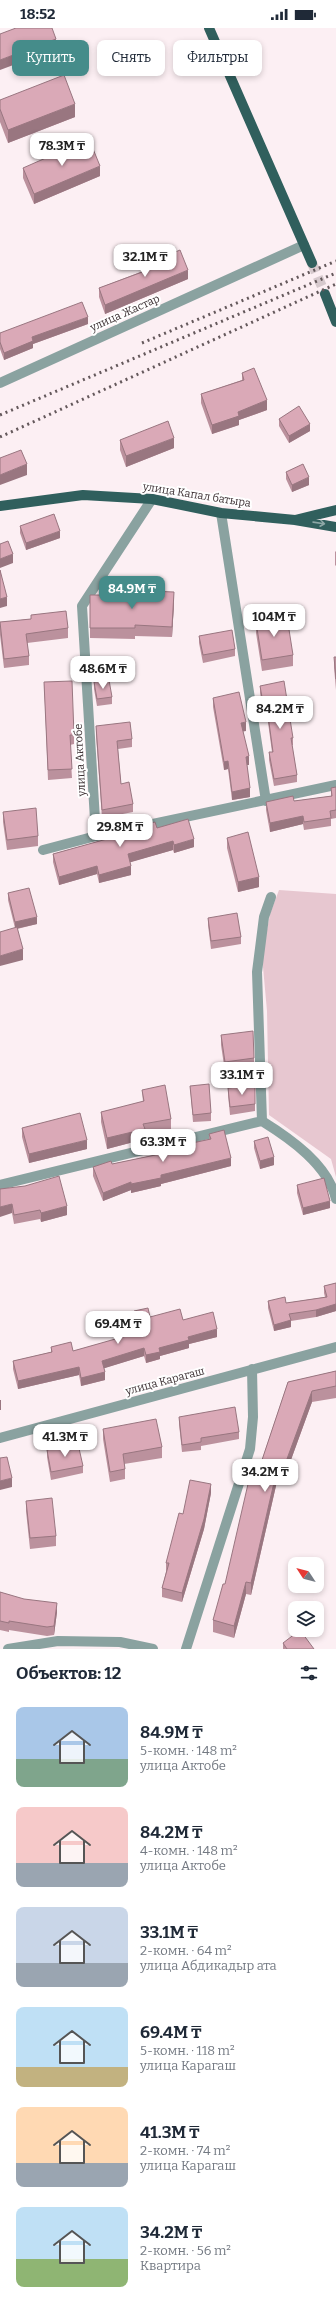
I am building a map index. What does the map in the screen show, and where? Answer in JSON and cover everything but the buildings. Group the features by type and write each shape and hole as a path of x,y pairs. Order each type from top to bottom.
{"main road":[{"path":"209,28 312,263"},
{"path":"325,294 336,322"},
{"name":"улица Капал батыра","path":"0,506 82,495 152,499 221,513 295,520 336,527"},
{"path":"325,512 336,504"},
{"name":"улица Капал батыра","path":"295,520 336,510"}],"street":[{"name":"улица Жастар","path":"0,382 304,245"},
{"name":"улица Актобе","path":"96,836 82,606 152,499"},
{"path":"221,513 266,802"},
{"path":"43,850 96,836 266,802 336,785"},
{"path":"262,1121 257,972 264,917 271,897"},
{"path":"0,1185 262,1121 297,1146 313,1162 332,1184 336,1198"},
{"name":"улица Карагаш","path":"0,1438 336,1347"},
{"path":"186,1649 250,1449 253,1418 252,1369"},
{"path":"8,1649 58,1641 120,1642 153,1649"}],"shaded area":[{"path":"279,890 336,894 336,1177 331,1159 269,1115 267,1011 262,956 270,914"}],"tunnel":[{"path":"312,263 325,294"}],"railway":[{"path":"142,343 336,261"},
{"path":"0,415 336,273"},
{"path":"0,437 336,284"}]}
